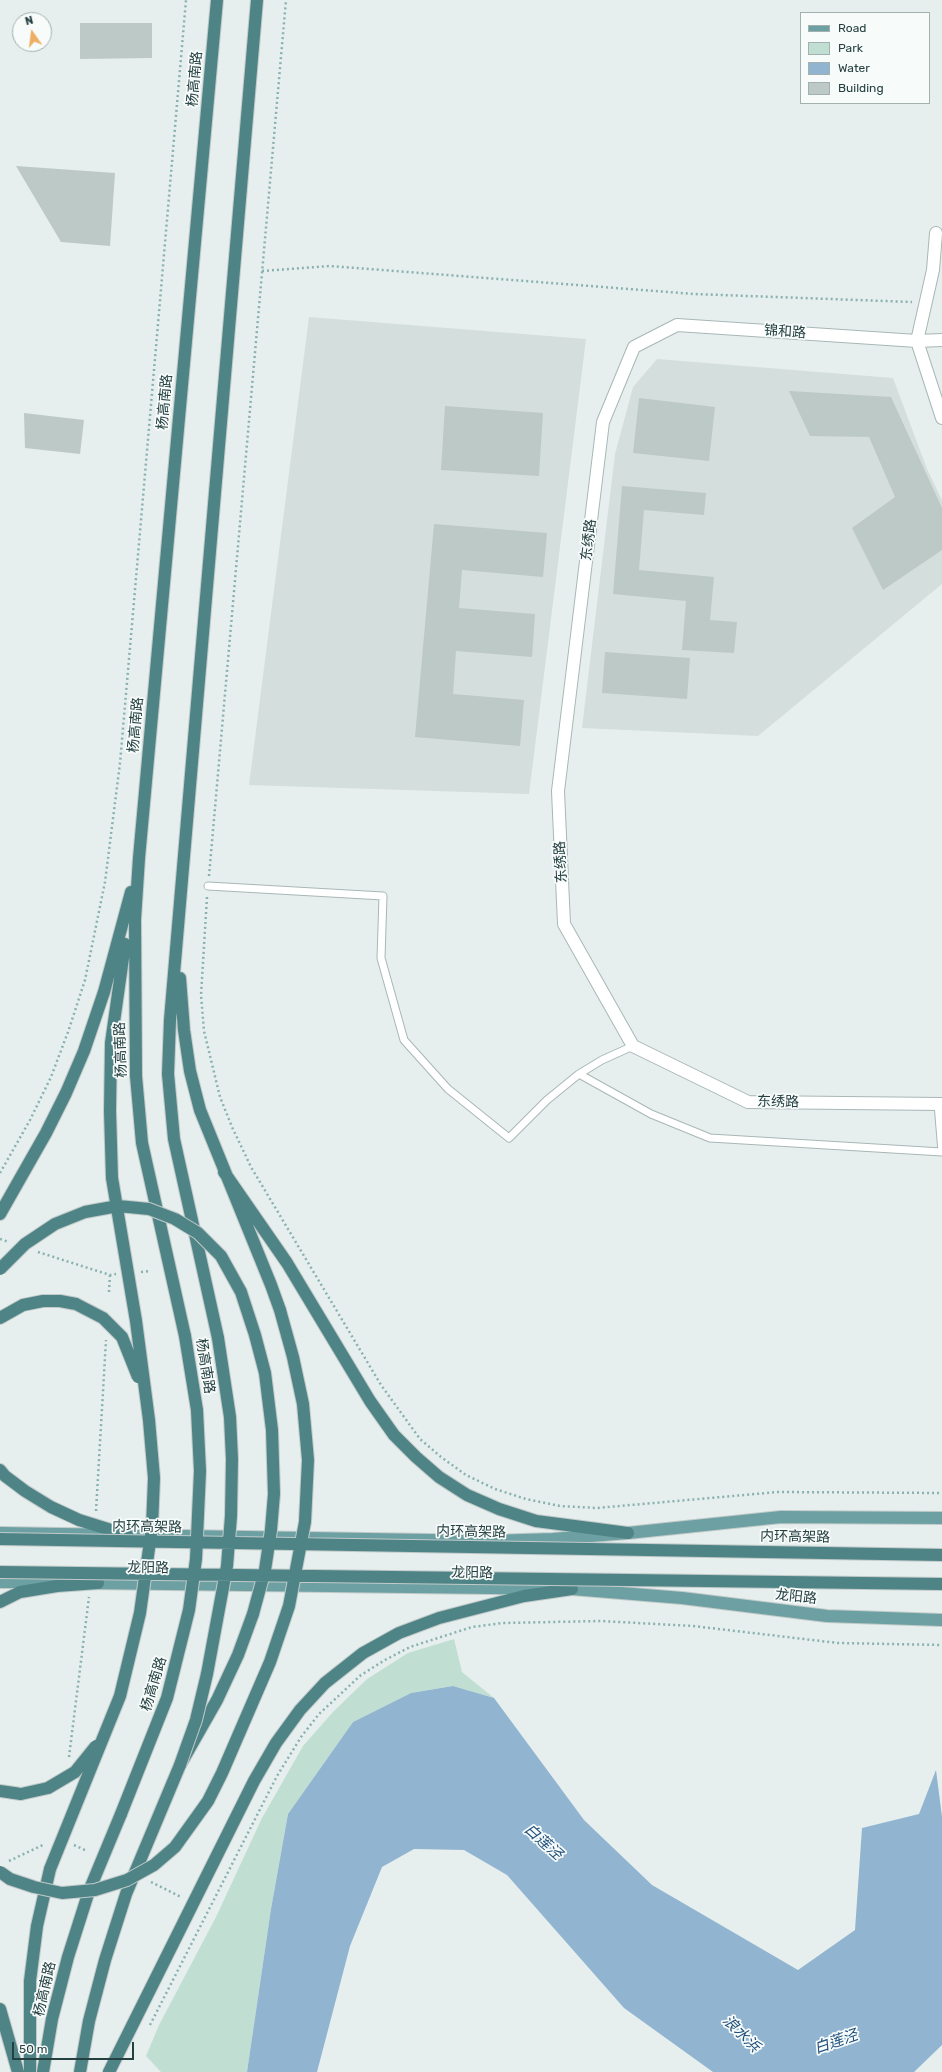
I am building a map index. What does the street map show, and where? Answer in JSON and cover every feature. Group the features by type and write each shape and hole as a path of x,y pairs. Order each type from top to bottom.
{"highway":[{"name":"杨高南路","path":"43,2072 52,2019 68,1957 89,1891 167,1698 190,1603 196,1559 200,1471 197,1410 185,1336 142,1143 136,1084 134,982 139,858 217,0"},
{"name":"杨高南路","path":"80,2072 89,2022 105,1960 126,1894 155,1828 196,1720 207,1674 227,1566 231,1516 232,1459 230,1417 218,1338 177,1153 168,1082 170,1020 257,0"},
{"path":"30,2072 30,1981 37,1926 50,1869 120,1696 140,1613 152,1527 154,1478 149,1420 136,1321 112,1178 110,1111 111,1043 118,987 139,858"},
{"path":"0,1214 46,1133 84,1051 104,992 124,924 139,858"},
{"path":"3,1867 10,1879 34,1888 62,1893 95,1890 127,1880 154,1865 175,1847 203,1808 222,1773 270,1662 289,1606 305,1522 308,1460 303,1404 294,1357 271,1285 200,1110 190,1071 184,1030 177,948"},
{"path":"224,1172 287,1263 370,1400 394,1435 416,1457 439,1477 467,1495 499,1509 536,1521 628,1533"},
{"path":"0,1269 25,1244 55,1224 85,1212 118,1206 149,1209 175,1219 198,1233 221,1256 241,1292 255,1335 269,1400 274,1461 271,1530 265,1570 253,1614 238,1655 217,1700 180,1765"},
{"path":"0,1318 23,1305 43,1301 60,1301 76,1304 103,1318 122,1337 135,1365 149,1420"},
{"path":"0,1470 5,1476 25,1491 51,1507 79,1520 127,1535"},
{"name":"内环高架路","path":"0,1539 942,1555"},
{"path":"0,1572 942,1584"},
{"path":"0,1602 20,1592 57,1586 98,1583"},
{"path":"109,2072 254,1781 276,1743 300,1710 325,1683 363,1654 399,1633 432,1620 479,1606 524,1596 572,1589"},
{"path":"0,1791 21,1794 48,1788 76,1772 95,1746 120,1696"},
{"path":"0,2009 18,2072"}],"main road":[{"path":"0,1533 490,1541 553,1539 628,1533 781,1517 942,1518"},
{"name":"龙阳路","path":"0,1582 572,1589 682,1598 827,1616 942,1620"}],"street":[{"path":"936,233 937,269 926,303 917,341 942,418"},
{"name":"锦和路","path":"634,347 678,325 917,341 942,340"},
{"name":"东绣路","path":"634,347 603,422 558,791 564,924 633,1046 748,1102 940,1104"}],"lane":[{"path":"208,886 383,896 380,958 404,1040 448,1089 510,1138 547,1100 579,1074 602,1060 633,1046"},
{"path":"579,1074 652,1114 710,1138 942,1152 940,1104"}],"path":[{"path":"0,1173 30,1120 51,1077 68,1032 85,980 105,882 120,763 186,0"},
{"path":"286,0 208,886 201,995 204,1031 220,1097 232,1127 251,1167 381,1385 420,1439 441,1457 466,1475 495,1489 526,1499 560,1506 597,1508 778,1492 942,1493"},
{"path":"262,271 330,266 694,294 926,303"},
{"path":"0,1239 15,1244"},
{"path":"37,1251 110,1275 109,1292"},
{"path":"96,1514 106,1332"},
{"path":"69,1759 89,1595"},
{"path":"148,2030 276,1776 301,1737 319,1714 361,1675 410,1647 472,1627 503,1623 601,1621 693,1626 838,1643 942,1645"},
{"path":"3,1867 46,1844"},
{"path":"149,1881 181,1897"}],"shaded area":[{"path":"309,317 586,339 529,794 249,785"},
{"path":"657,359 893,378 927,469 942,500 942,584 758,736 582,728 615,454 633,387"}],"green space":[{"path":"454,1639 462,1672 494,1698 453,1686 411,1693 353,1722 288,1814 271,1909 247,2072 161,2072 146,2056 159,2025 216,1917 262,1818 303,1746 333,1712 367,1679 408,1653"}],"water":[{"path":"453,1686 494,1698 584,1820 652,1885 798,1970 855,1930 862,1828 919,1814 936,1770 942,1817 942,2045 914,2072 713,2072 624,2008 507,1875 464,1850 414,1849 382,1867 350,1946 317,2072 247,2072 271,1909 288,1814 353,1722 411,1693"}],"building":[{"path":"80,23 152,23 152,58 80,59"},
{"path":"16,166 115,173 110,246 61,242"},
{"path":"789,391 891,397 942,508 942,550 883,590 852,528 895,497 869,437 810,436"},
{"path":"639,398 715,407 709,461 633,453"},
{"path":"445,406 543,413 539,476 441,470"},
{"path":"24,413 84,420 80,454 25,448"},
{"path":"622,486 706,493 704,515 644,510 639,570 714,577 710,620 737,622 734,653 682,650 686,601 613,594"},
{"path":"434,524 547,533 543,577 462,570 459,608 535,614 532,657 456,651 453,694 524,700 520,746 415,737"},
{"path":"605,652 690,658 687,699 602,693"}],"water label":[{"name":"白莲泾","path":"543,1842"},
{"name":"浪水浜","path":"741,2034"},
{"name":"白莲泾","path":"836,2042"}]}
